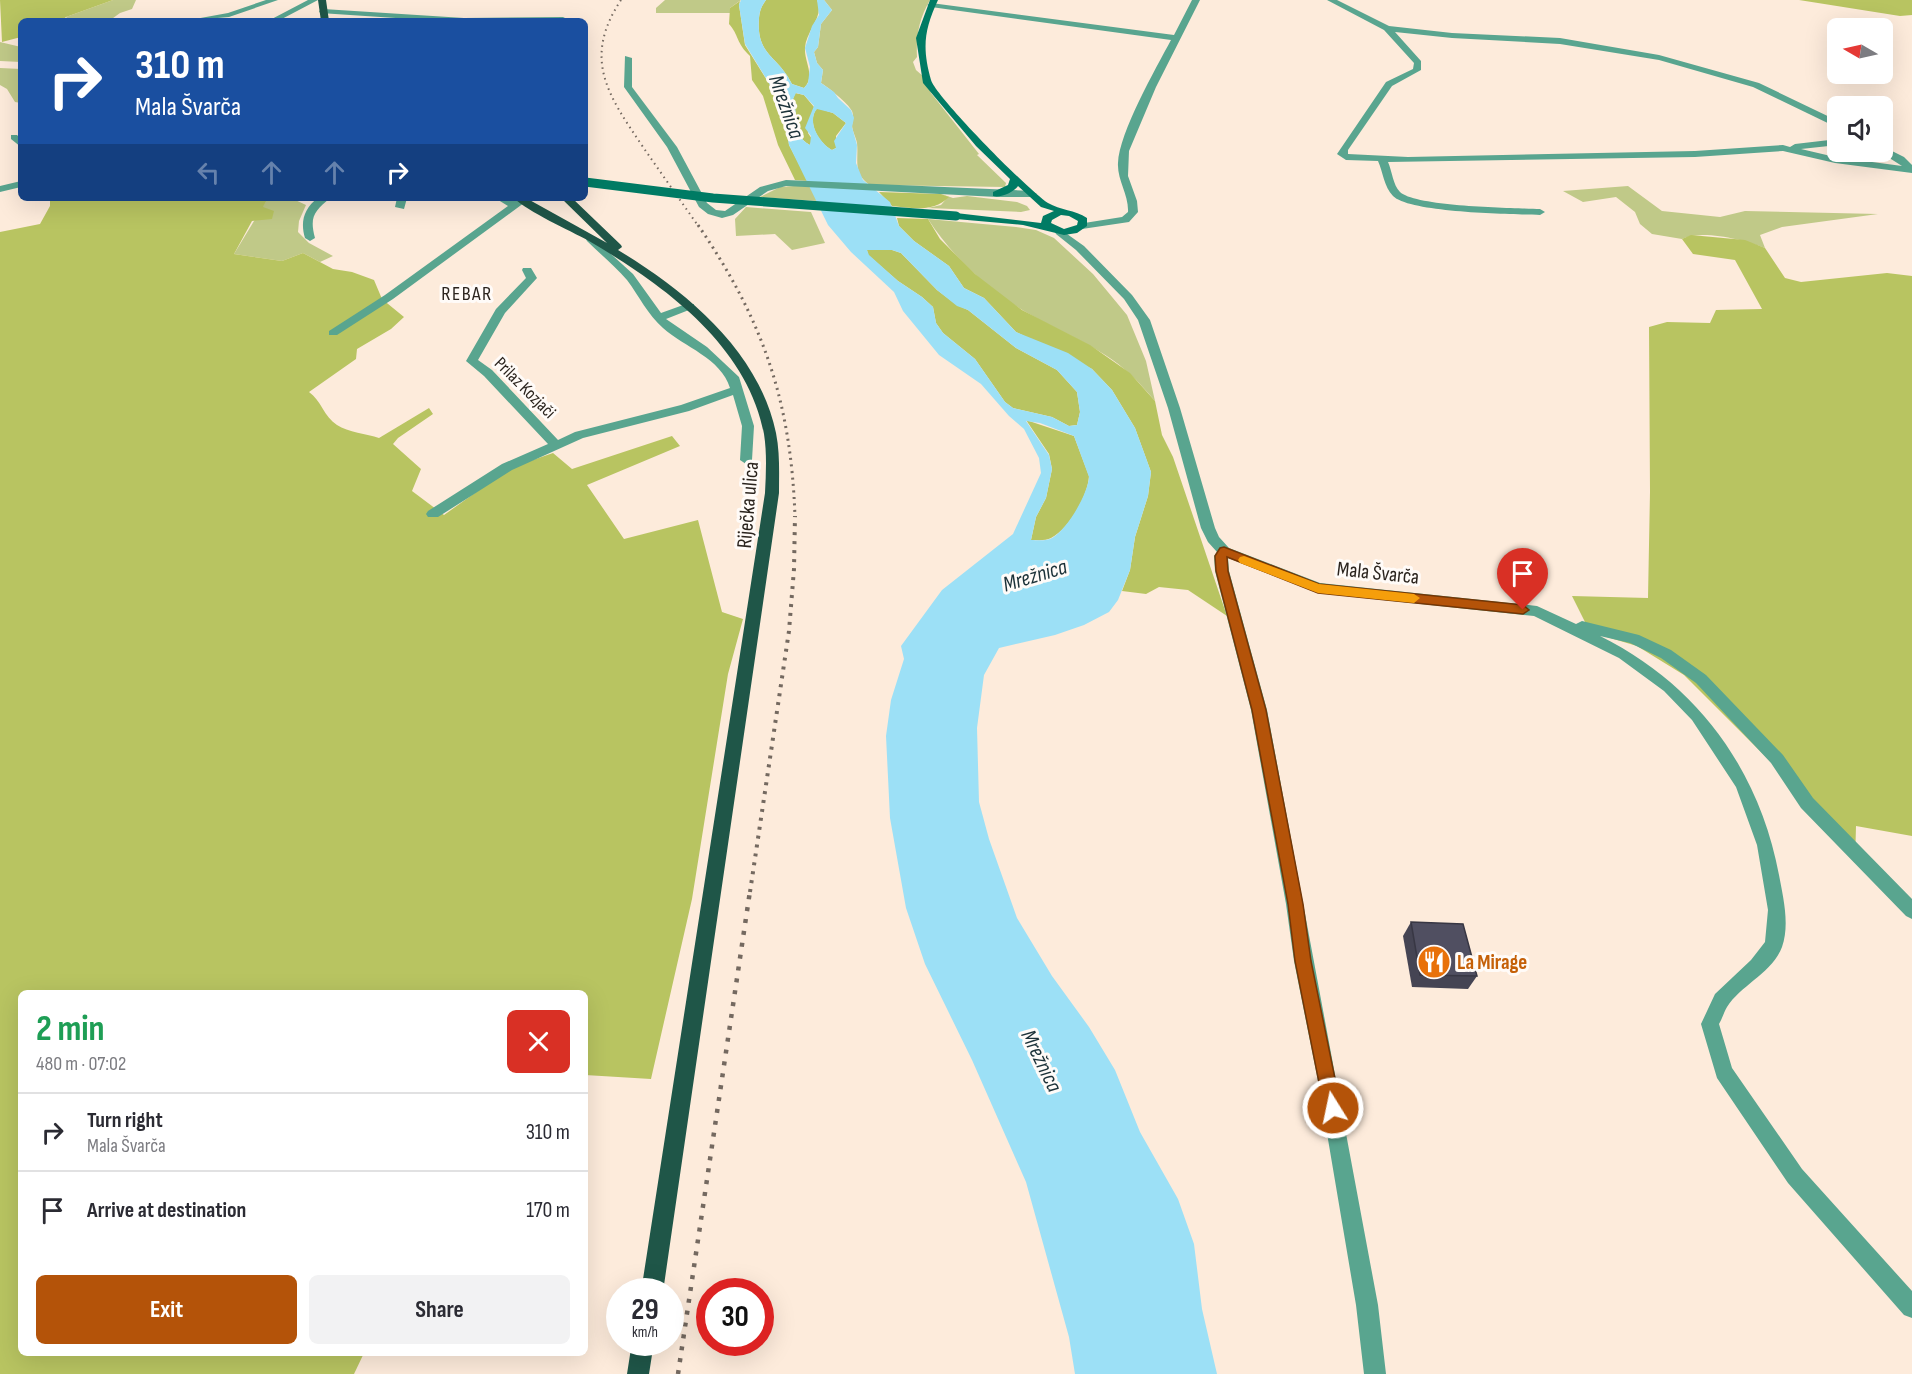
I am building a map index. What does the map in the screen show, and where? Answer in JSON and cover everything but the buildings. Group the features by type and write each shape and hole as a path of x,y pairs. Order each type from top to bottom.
{"main road":[{"path":"322,0 324,18"},
{"name":"Riječka ulica","path":"518,201 573,228 638,268 690,306 725,341 740,362 758,395 770,436 773,456 772,493 748,662 654,1278"},
{"path":"561,201 571,219 573,228"},
{"name":"Riječka ulica","path":"569,201 638,268"},
{"path":"638,1374 641,1356"}],"street":[{"path":"208,18 229,15 274,0"},
{"path":"279,18 314,0"},
{"path":"1060,232 1130,218 1133,204 1124,180 1122,159 1125,147 1150,89 1196,0"},
{"path":"1331,0 1388,28 1413,32 1563,42 1680,63 1755,85 1827,119"},
{"path":"1108,222 1045,205 979,144 927,83 920,38 933,2 1177,38"},
{"path":"323,11 433,18"},
{"path":"1388,28 1418,63 1417,70 1389,84 1362,122 1342,154 1356,159 1695,154 1827,143"},
{"path":"628,58 628,87 672,147 703,205 712,212 729,213 764,189 786,183 1034,195"},
{"path":"1783,148 1835,160 1911,170"},
{"path":"1893,155 1901,159 1911,170"},
{"path":"1382,160 1388,172 1390,188 1400,198 1409,201 1482,210 1540,212"},
{"path":"997,194 1013,187 1015,178"},
{"path":"588,182 713,198 1047,223 1080,248 1128,297 1144,321 1174,408 1208,528 1213,539 1224,551 1221,556 1222,571 1259,710 1367,1305 1374,1374"},
{"path":"0,189 18,185"},
{"path":"1008,220 1034,213 1038,206 1034,195"},
{"path":"310,238 306,228 309,214 320,201"},
{"path":"333,333 389,297 518,201"},
{"path":"1045,205 1047,223"},
{"path":"1047,223 1054,213 1066,212"},
{"path":"1077,215 1083,220 1076,239 1080,248"},
{"name":"Riječka ulica","path":"591,239 629,276 668,327 703,350 733,377 748,426 746,460"},
{"name":"Prilaz Kozjači","path":"527,270 532,278 500,311 472,361 488,373 556,445"},
{"path":"659,318 690,306"},
{"name":"Prilaz Kozjači","path":"433,514 507,467 556,445 606,427 685,408 738,389"},
{"name":"Mala Švarča","path":"1224,551 1318,588 1537,612 1624,654 1668,687 1697,716 1743,784 1756,815 1765,845 1777,910 1774,945 1757,966 1721,1000 1710,1024 1724,1072 1795,1176 1912,1307"},
{"path":"1556,620 1634,639 1666,654 1701,679 1777,759 1807,803 1912,911"}],"green space":[{"path":"0,0 113,0 65,18 18,18 18,38 2,42"},
{"path":"113,0 136,0 132,9 113,18 66,17"},
{"path":"665,0 741,0 730,8 730,13 656,13 656,8"},
{"path":"766,0 817,0 819,12 806,41 805,53 809,79 804,88 792,84 764,48 759,31 759,18"},
{"path":"824,0 930,0 919,27 917,57 913,62 916,70 924,77 931,93 979,154 977,155 1006,183 1005,187 870,185 864,180 858,166 852,111 843,100 821,83 823,70 817,63 814,52 818,47 821,24 832,10"},
{"path":"1799,0 1912,0 1912,15 1900,16"},
{"path":"740,1 745,45 783,106 789,145 808,181 795,180 778,145 763,96 752,80 750,56 729,24 730,8"},
{"path":"0,42 18,46 18,62 0,61"},
{"path":"0,68 18,69 18,102 15,102 7,89 0,85"},
{"path":"795,93 804,95 814,107 808,133 812,139 810,145 800,136 798,130 793,99"},
{"path":"817,108 833,113 846,123 836,136 836,148 832,150 819,137 813,126"},
{"path":"811,186 818,201 760,197 780,187"},
{"path":"1628,186 1662,211 1720,217 1745,211 1878,214 1782,227 1760,235 1765,248 1711,235 1690,236 1682,239 1652,234 1640,224 1635,212 1616,197 1583,202 1563,191"},
{"path":"879,192 941,194 949,197 936,205 915,208 892,206"},
{"path":"941,194 953,198 967,196 1017,202 1027,206 1030,210 1021,212 928,208 941,205 948,197"},
{"path":"50,201 266,201 263,207 274,211 272,219 252,221 234,254 282,261 303,253 333,269 352,272 374,280 382,299 404,317 391,329 357,349 356,359 309,392 337,425 379,438 429,408 433,414 393,444 421,469 412,491 444,515 510,468 553,453 572,469 672,436 680,446 587,485 624,539 698,520 722,612 743,619 728,674 692,899 651,1079 588,1075 588,990 18,990 18,1356 363,1356 354,1374 0,1374 0,232 40,224 50,206"},
{"path":"266,201 297,201 306,205 299,221 298,232 309,243 333,256 320,262 303,253 282,261 234,254"},
{"path":"746,207 811,212 825,243 792,250 775,234 736,236 735,219"},
{"path":"897,218 928,219 940,239 975,274 1022,310 1090,345 1130,373 1155,401 1162,435 1173,457 1227,616 1188,590 1159,587 1146,594 1122,591 1130,570 1135,537 1148,496 1151,472 1135,428 1112,390 1092,369 1016,332 984,298 964,288 949,266 914,241 899,226"},
{"path":"928,219 1036,230 1054,238 1093,274 1127,315 1146,361 1155,401 1130,374 1106,355 1037,319 983,282 959,258"},
{"path":"1691,235 1745,240 1765,248 1785,278 1801,282 1887,273 1912,276 1912,836 1856,826 1855,863 1775,766 1684,675 1637,646 1590,632 1572,596 1648,598 1649,327 1667,322 1710,323 1716,310 1762,309 1735,260 1693,254 1682,239"},
{"path":"867,250 892,250 901,253 937,290 957,305 968,310 1016,348 1057,370 1077,392 1080,412 1077,425 1069,426 1052,417 1013,408 1005,402 975,359 943,333 936,323 933,307 898,281 868,255"},
{"path":"1026,420 1074,436 1089,476 1085,493 1071,520 1058,534 1047,540 1031,540 1036,517 1046,498 1052,469 1049,454"}],"water":[{"name":"Mrežnica","path":"741,0 766,0 759,18 759,31 764,48 792,84 804,88 808,83 810,67 805,48 812,26 819,15 817,0 824,0 832,10 821,24 818,47 814,52 817,63 823,70 821,83 834,92 851,110 854,118 852,127 857,145 856,163 863,180 890,202 899,226 914,241 949,266 964,288 984,298 1016,332 1068,353 1092,369 1112,390 1135,428 1151,472 1148,496 1135,537 1130,570 1118,600 1109,612 1084,625 1055,635 999,648 984,675 977,728 979,802 989,839 1017,918 1052,976 1089,1027 1115,1070 1140,1132 1178,1199 1194,1244 1202,1309 1217,1374 1075,1374 1069,1337 1026,1182 972,1060 925,964 906,908 890,818 886,736 891,700 904,659 901,646 942,590 1013,534 1041,473 1039,458 1024,429 1009,416 981,384 939,355 903,311 894,292 851,252 828,225 789,145 783,106 745,44 739,5","holes":["796,93 804,95 814,106 805,128 811,136 810,145 800,136 793,99","817,109 833,113 846,123 834,141 836,148 832,150 819,137 814,126 814,114","867,250 892,250 901,253 937,290 957,306 968,310 1016,348 1057,370 1077,392 1080,412 1077,425 1069,426 1052,417 1013,408 1005,402 975,359 943,333 936,323 933,307 898,281 869,255","1026,421 1040,423 1074,436 1089,477 1088,484 1075,512 1063,529 1050,539 1031,540 1036,517 1046,498 1052,469 1049,455"]}],"railway":[{"path":"621,0 609,21 603,41 604,76 610,93 630,128 699,227"},
{"path":"698,225 740,294 769,363 780,399 787,436 795,517"},
{"path":"750,892 789,631 795,517"},
{"path":"678,1374 750,891"}],"slow traffic":[{"path":"1244,560 1318,588 1414,598"}],"place":[{"name":"La Mirage","path":"1434,962"}],"district":[{"name":"REBAR","path":"467,294"}],"route":[{"path":"1333,1108 1303,961 1295,904 1259,710 1222,571 1221,556 1224,551 1318,588 1523,610"}]}
